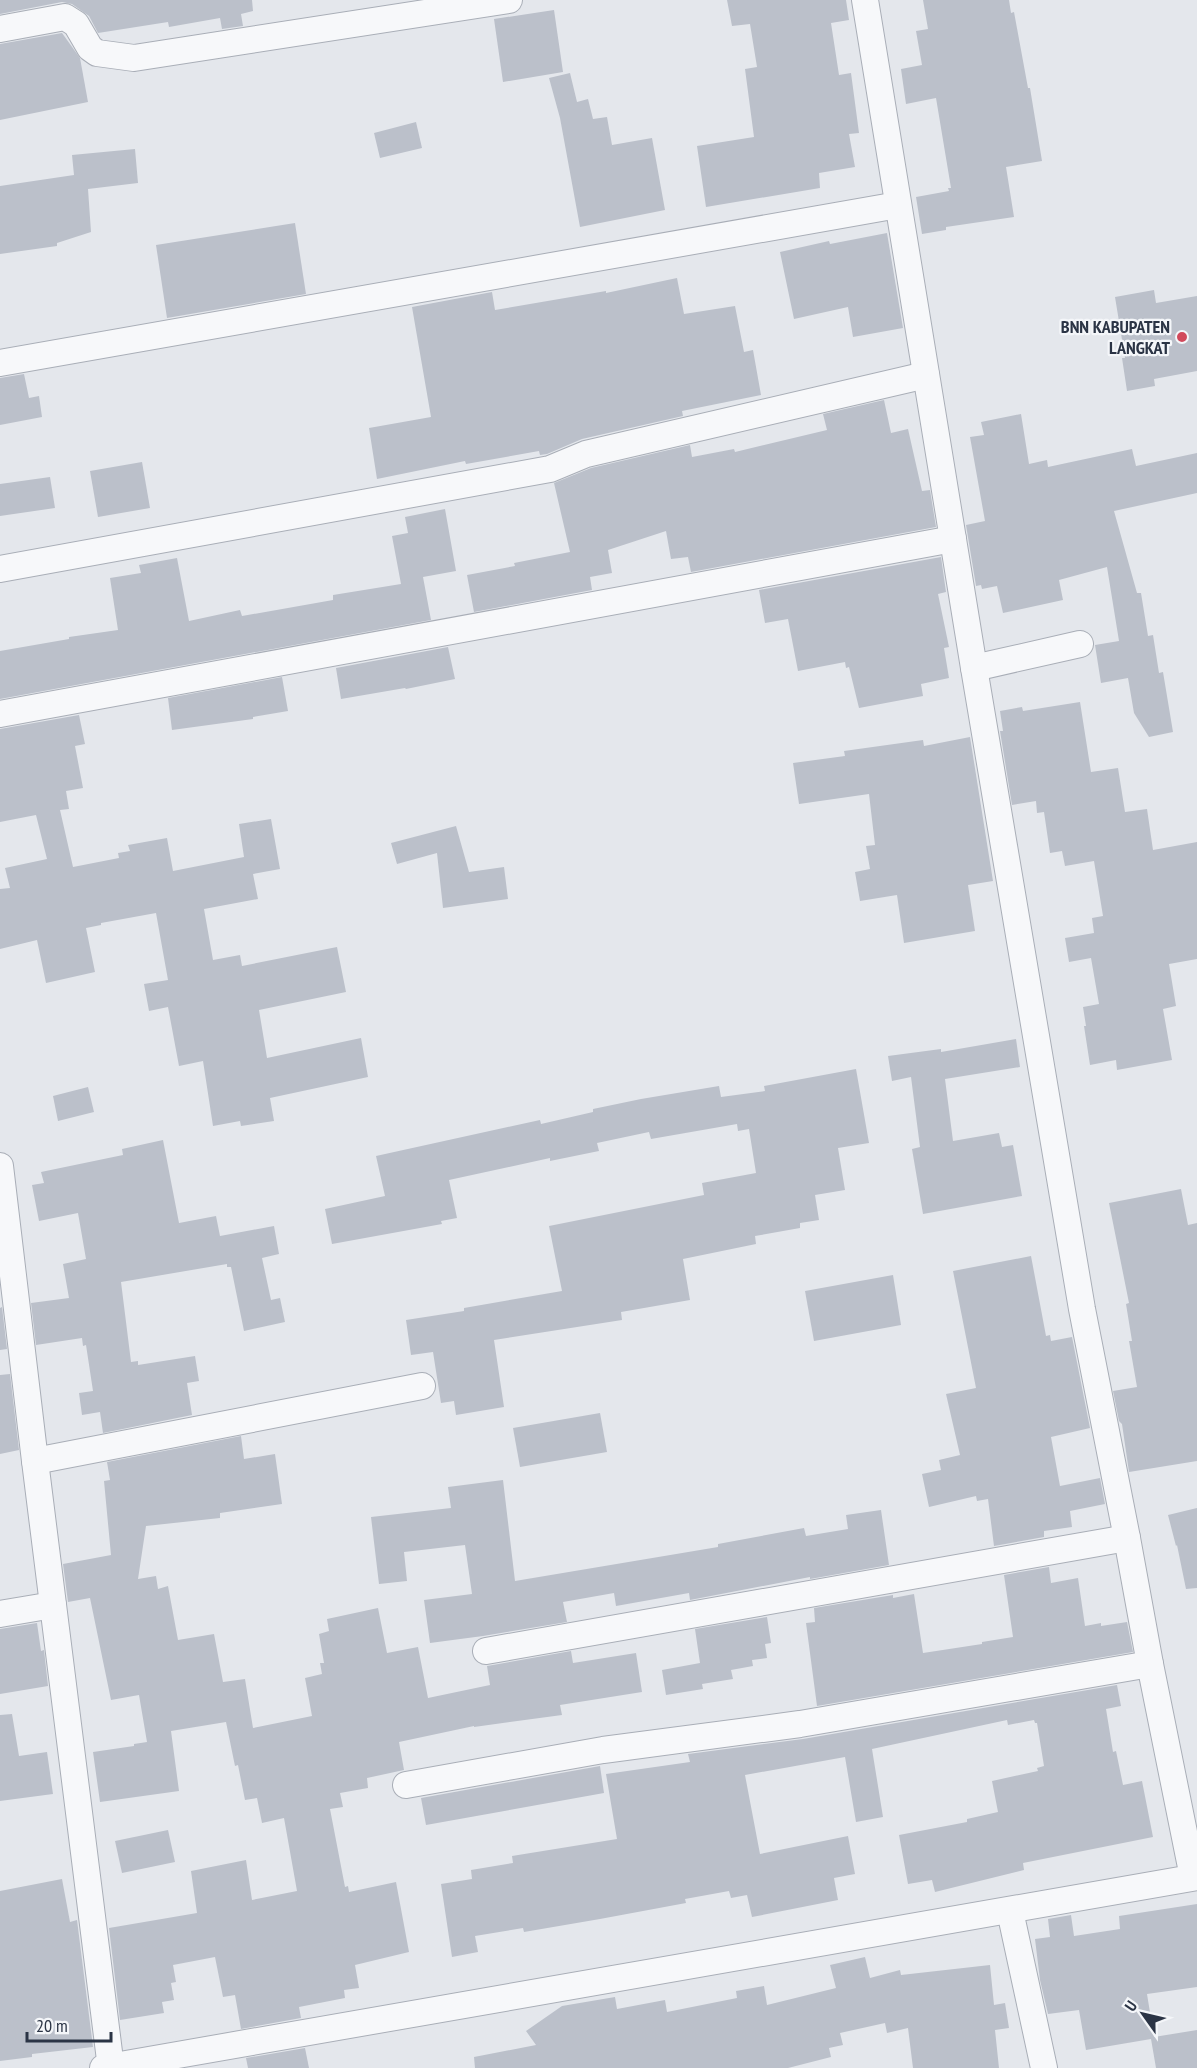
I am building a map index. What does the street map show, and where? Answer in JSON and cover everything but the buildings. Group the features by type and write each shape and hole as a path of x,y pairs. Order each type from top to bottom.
{"street":[{"path":"0,29 65,17 76,24 90,48 97,53 134,58 509,0"},
{"path":"0,1166 108,2068 1195,1877 1150,1664 1082,1309 865,0"},
{"path":"0,363 898,205"},
{"path":"0,569 550,469 586,454 926,375"},
{"path":"0,714 953,538"},
{"path":"974,668 1080,644"},
{"path":"35,1461 422,1386"},
{"path":"486,1652 1127,1538"},
{"path":"0,1614 53,1605"},
{"path":"406,1785 603,1750 800,1724 1150,1664"},
{"path":"1010,1911 1044,2068"}],"place":[{"name":"BNN KABUPATEN LANGKAT","path":"1182,337"}]}
